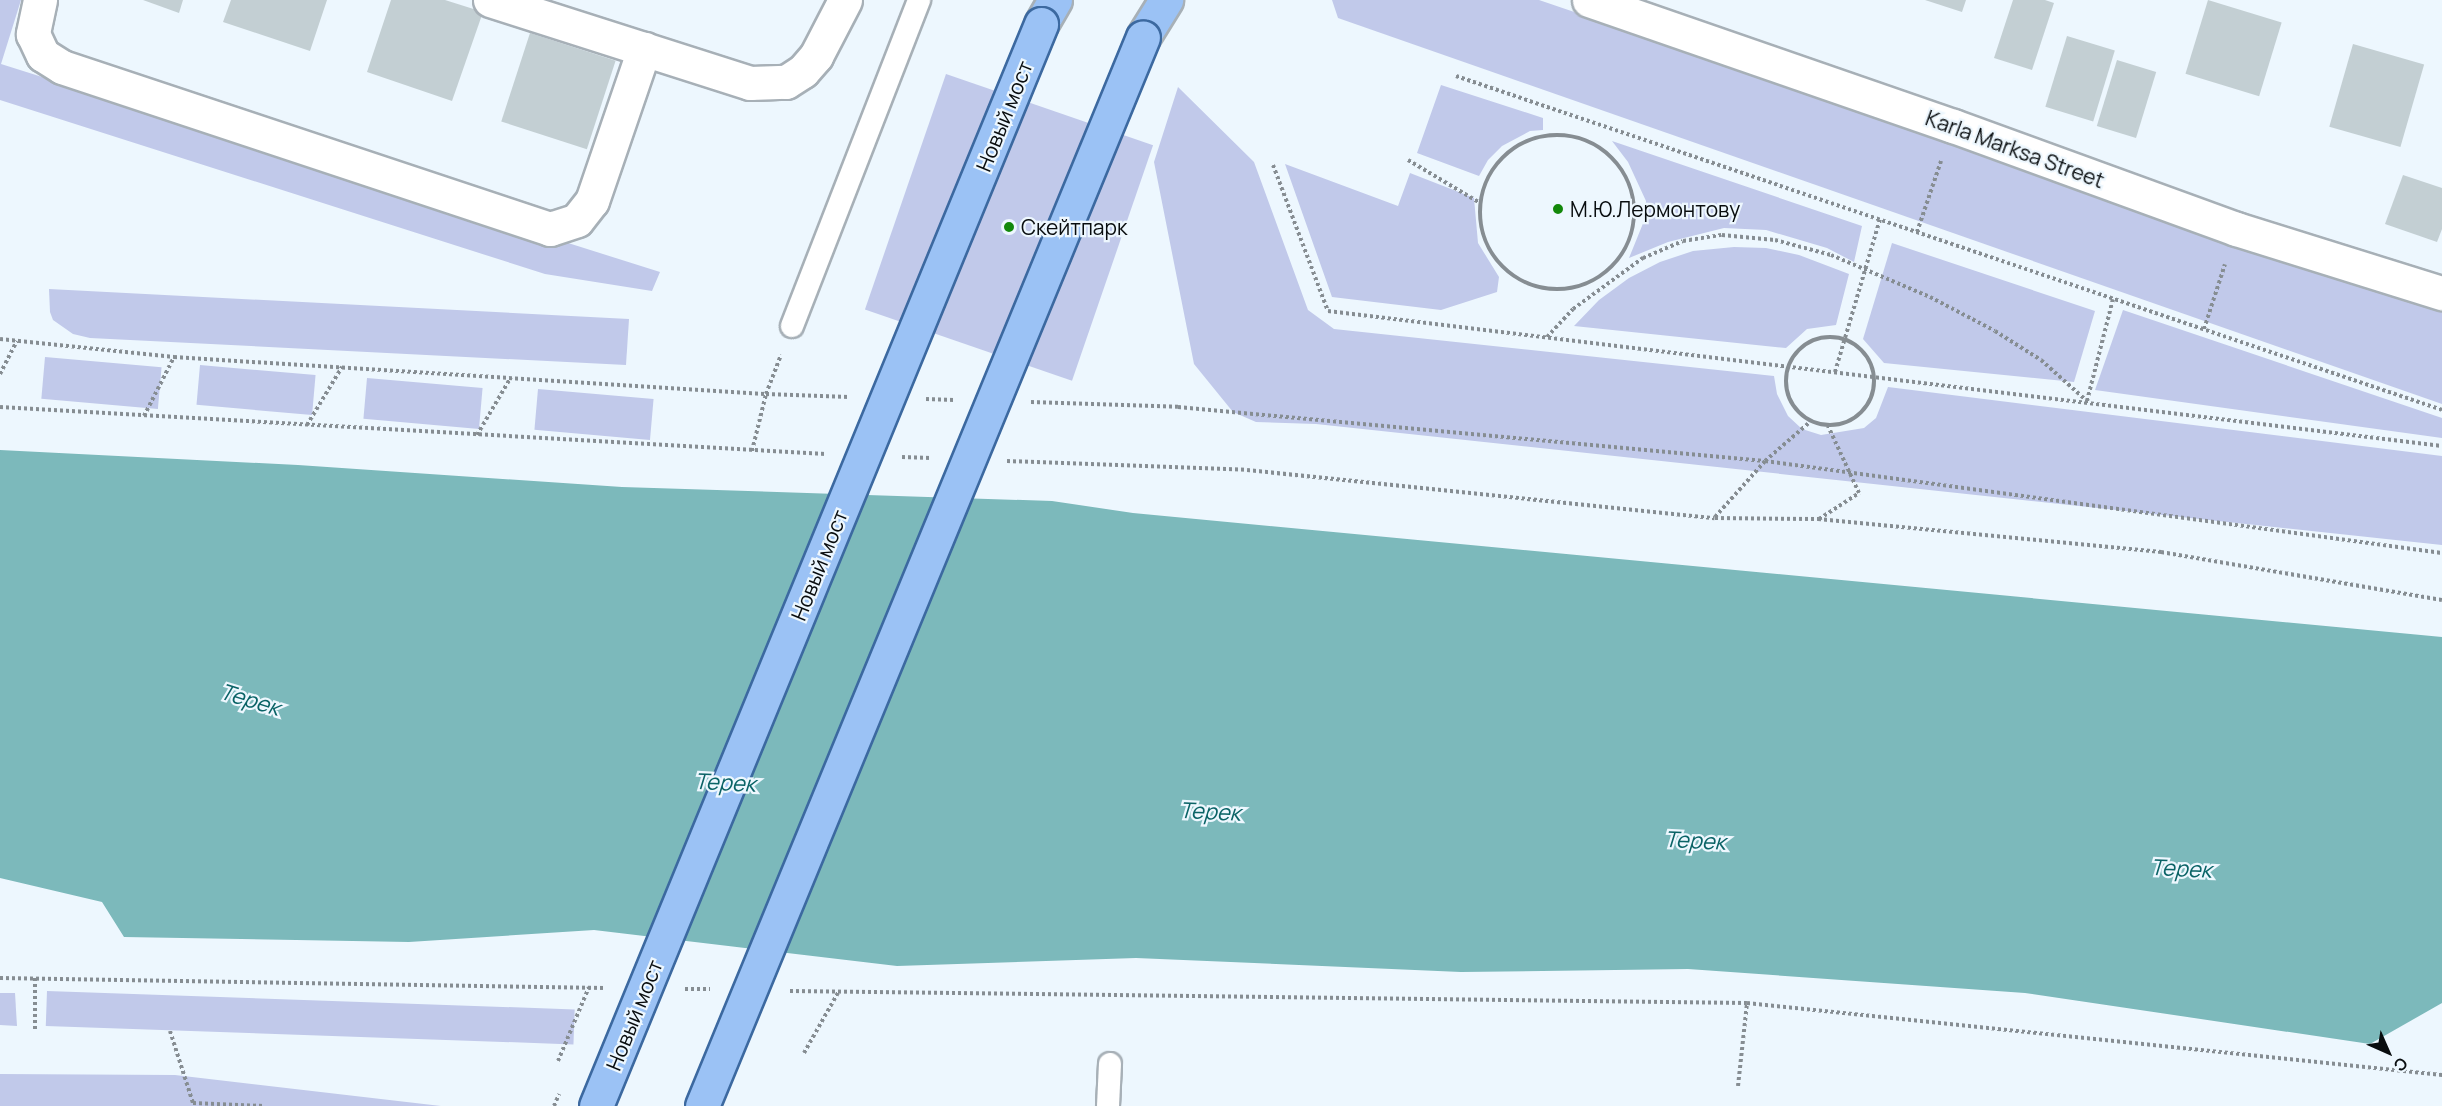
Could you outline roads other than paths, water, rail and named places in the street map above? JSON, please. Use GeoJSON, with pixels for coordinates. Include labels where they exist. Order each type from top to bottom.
{"type":"FeatureCollection","features":[{"type":"Feature","properties":{"kind":"main road"},"geometry":{"type":"LineString","coordinates":[[702,1106],[1143,37],[1166,0]]}},
{"type":"Feature","properties":{"kind":"main road","name":"Новый мост"},"geometry":{"type":"LineString","coordinates":[[596,1106],[1048,12]]}},
{"type":"Feature","properties":{"kind":"street"},"geometry":{"type":"LineString","coordinates":[[40,0],[33,34],[43,56],[62,67],[550,229],[577,220],[592,201],[644,49]]}},
{"type":"Feature","properties":{"kind":"street"},"geometry":{"type":"LineString","coordinates":[[490,0],[750,83],[786,82],[803,71],[816,56],[845,0]]}},
{"type":"Feature","properties":{"kind":"street","name":"Karla Marksa Street"},"geometry":{"type":"LineString","coordinates":[[1589,0],[1953,126],[2236,229],[2442,293]]}},
{"type":"Feature","properties":{"kind":"lane"},"geometry":{"type":"LineString","coordinates":[[792,326],[919,0]]}},
{"type":"Feature","properties":{"kind":"lane"},"geometry":{"type":"LineString","coordinates":[[1108,1106],[1110,1064]]}},
{"type":"Feature","properties":{"kind":"water","name":"Терек"},"geometry":{"type":"Polygon","coordinates":[[[0,450],[298,465],[622,487],[1052,501],[1133,513],[2442,637],[2442,1003],[2370,1044],[2025,993],[1688,969],[1461,972],[1136,958],[897,966],[594,930],[409,942],[124,937],[102,902],[0,878],[0,450]]]}},
{"type":"Feature","properties":{"kind":"place","name":"М.Ю.Лермонтову"},"geometry":{"type":"Point","coordinates":[1558,209]}},
{"type":"Feature","properties":{"kind":"place","name":"Скейтпарк"},"geometry":{"type":"Point","coordinates":[1009,227]}}]}
